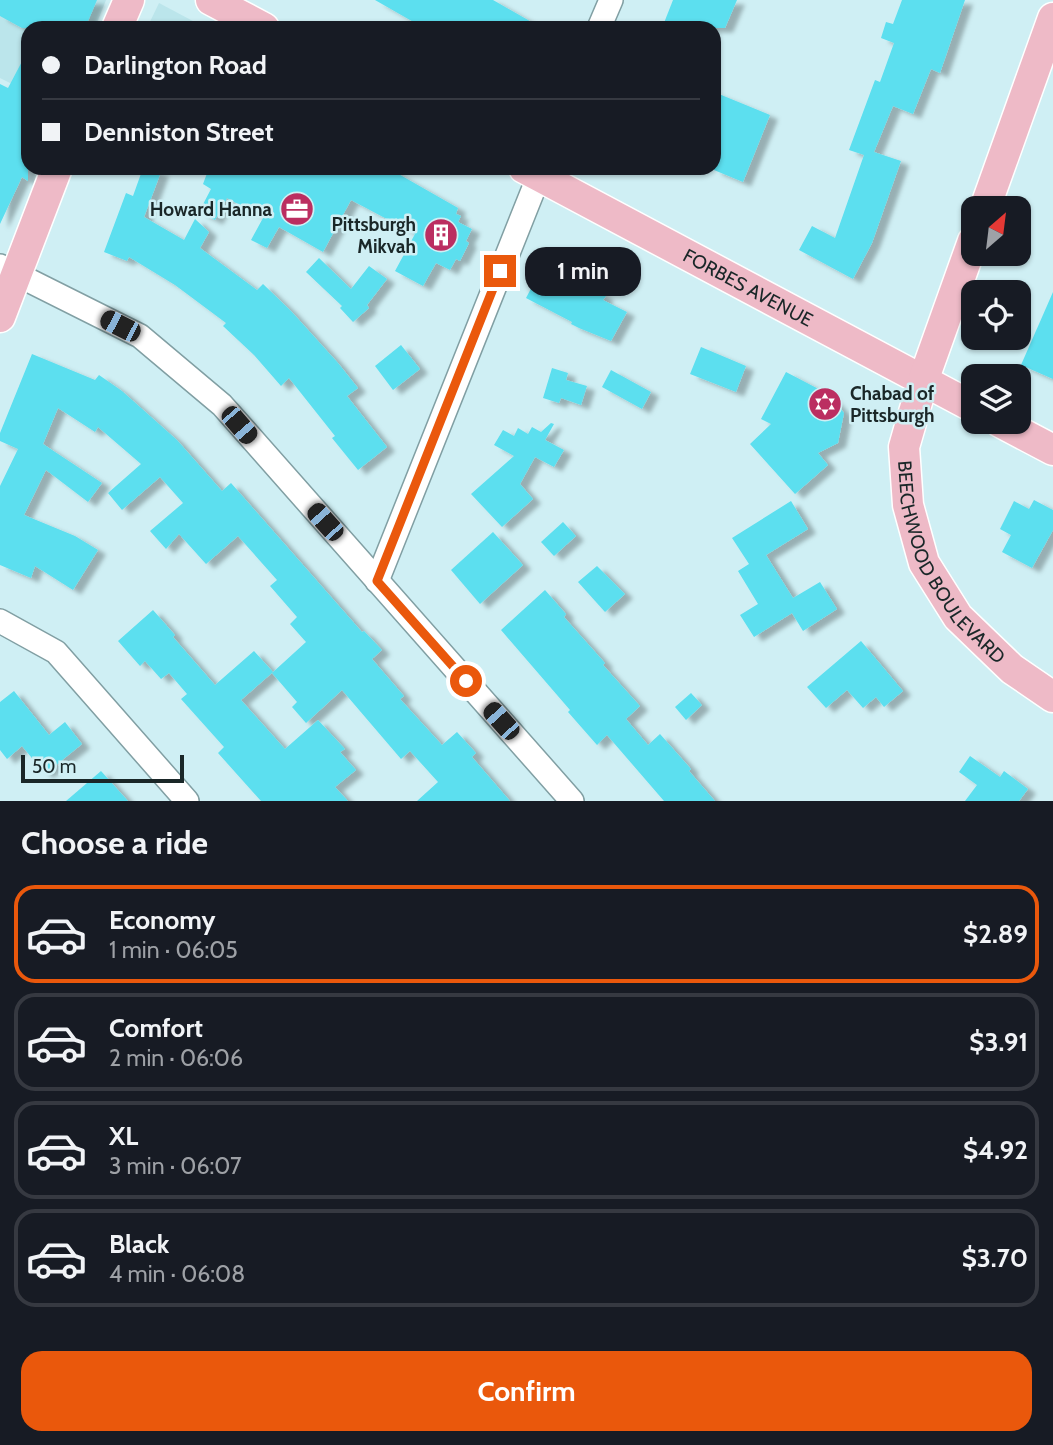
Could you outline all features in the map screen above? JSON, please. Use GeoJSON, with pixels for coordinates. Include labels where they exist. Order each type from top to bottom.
{"type":"FeatureCollection","features":[{"type":"Feature","properties":{"kind":"main road"},"geometry":{"type":"LineString","coordinates":[[120,21],[128,0]]}},
{"type":"Feature","properties":{"kind":"main road"},"geometry":{"type":"LineString","coordinates":[[211,0],[251,21]]}},
{"type":"Feature","properties":{"kind":"main road"},"geometry":{"type":"LineString","coordinates":[[989,196],[1053,18]]}},
{"type":"Feature","properties":{"kind":"main road"},"geometry":{"type":"LineString","coordinates":[[0,317],[9,271],[54,175]]}},
{"type":"Feature","properties":{"kind":"main road","name":"FORBES AVENUE"},"geometry":{"type":"LineString","coordinates":[[544,175],[961,401]]}},
{"type":"Feature","properties":{"kind":"main road","name":"BEECHWOOD BOULEVARD"},"geometry":{"type":"LineString","coordinates":[[964,266],[923,381],[904,447],[908,505],[924,563],[958,617],[1012,669],[1053,697]]}},
{"type":"Feature","properties":{"kind":"main road"},"geometry":{"type":"LineString","coordinates":[[1023,434],[1053,450]]}},
{"type":"Feature","properties":{"kind":"street"},"geometry":{"type":"LineString","coordinates":[[602,21],[611,0]]}},
{"type":"Feature","properties":{"kind":"street"},"geometry":{"type":"LineString","coordinates":[[377,581],[533,175]]}},
{"type":"Feature","properties":{"kind":"street"},"geometry":{"type":"LineString","coordinates":[[9,271],[140,336],[222,405],[572,801]]}},
{"type":"Feature","properties":{"kind":"street"},"geometry":{"type":"LineString","coordinates":[[0,621],[56,652],[187,801]]}},
{"type":"Feature","properties":{"kind":"shaded area"},"geometry":{"type":"Polygon","coordinates":[[[0,0],[106,0],[98,21],[21,21],[21,88],[0,78],[0,0]]]}},
{"type":"Feature","properties":{"kind":"shaded area"},"geometry":{"type":"Polygon","coordinates":[[[159,3],[193,21],[150,21],[159,3]]]}},
{"type":"Feature","properties":{"kind":"building"},"geometry":{"type":"Polygon","coordinates":[[[0,0],[97,0],[88,21],[21,21],[21,27],[0,16],[0,0]]]}},
{"type":"Feature","properties":{"kind":"building"},"geometry":{"type":"Polygon","coordinates":[[[375,0],[493,0],[530,21],[412,21],[375,0]]]}},
{"type":"Feature","properties":{"kind":"building"},"geometry":{"type":"Polygon","coordinates":[[[673,0],[737,0],[725,28],[721,28],[721,21],[665,21],[673,0]]]}},
{"type":"Feature","properties":{"kind":"building"},"geometry":{"type":"Polygon","coordinates":[[[902,0],[965,0],[940,73],[931,69],[913,114],[893,106],[874,152],[901,161],[872,243],[853,279],[799,250],[812,226],[835,238],[864,155],[849,150],[875,80],[880,82],[894,43],[881,38],[886,22],[893,24],[902,0]]]}},
{"type":"Feature","properties":{"kind":"building"},"geometry":{"type":"Polygon","coordinates":[[[21,63],[21,175],[28,175],[28,181],[22,177],[0,224],[0,84],[8,88],[21,63]]]}},
{"type":"Feature","properties":{"kind":"building"},"geometry":{"type":"Polygon","coordinates":[[[721,95],[770,115],[743,182],[721,173],[721,95]]]}},
{"type":"Feature","properties":{"kind":"building"},"geometry":{"type":"Polygon","coordinates":[[[140,175],[160,175],[144,217],[184,240],[195,219],[209,232],[200,248],[257,290],[263,284],[291,311],[358,388],[347,396],[387,447],[358,470],[289,378],[281,386],[254,355],[223,326],[226,323],[175,285],[129,257],[127,261],[104,252],[126,193],[133,196],[140,175]]]}},
{"type":"Feature","properties":{"kind":"building"},"geometry":{"type":"Polygon","coordinates":[[[206,175],[400,175],[458,208],[456,214],[461,216],[458,222],[472,229],[466,241],[469,243],[460,261],[456,259],[450,270],[436,263],[423,286],[395,271],[415,234],[351,200],[323,252],[279,227],[267,248],[251,240],[263,218],[227,198],[215,220],[199,212],[211,189],[203,184],[206,175]]]}},
{"type":"Feature","properties":{"kind":"building"},"geometry":{"type":"Polygon","coordinates":[[[319,258],[351,289],[369,266],[387,279],[367,305],[369,308],[353,322],[340,308],[342,306],[306,272],[319,258]]]}},
{"type":"Feature","properties":{"kind":"building"},"geometry":{"type":"Polygon","coordinates":[[[545,262],[606,296],[603,300],[627,312],[611,341],[571,324],[572,322],[526,298],[545,262]]]}},
{"type":"Feature","properties":{"kind":"building"},"geometry":{"type":"Polygon","coordinates":[[[1053,292],[1053,379],[1031,369],[1031,364],[1021,364],[1028,350],[1031,350],[1031,342],[1053,292]]]}},
{"type":"Feature","properties":{"kind":"building"},"geometry":{"type":"Polygon","coordinates":[[[401,345],[420,369],[393,390],[375,366],[401,345]]]}},
{"type":"Feature","properties":{"kind":"building"},"geometry":{"type":"Polygon","coordinates":[[[701,347],[746,366],[736,392],[690,374],[701,347]]]}},
{"type":"Feature","properties":{"kind":"building"},"geometry":{"type":"Polygon","coordinates":[[[32,354],[95,380],[99,375],[122,391],[177,440],[222,491],[231,483],[362,632],[382,650],[372,659],[404,696],[400,699],[442,745],[457,732],[476,753],[472,757],[510,801],[417,801],[438,782],[410,751],[401,759],[342,690],[306,723],[292,707],[297,702],[272,673],[306,642],[290,624],[297,617],[270,586],[277,580],[238,536],[206,564],[179,534],[166,549],[150,531],[183,503],[160,477],[122,510],[108,493],[141,464],[98,427],[95,432],[58,408],[43,444],[102,483],[88,502],[46,470],[24,515],[75,536],[98,550],[73,590],[35,566],[31,578],[0,565],[0,486],[18,449],[0,441],[0,433],[32,354]]]}},
{"type":"Feature","properties":{"kind":"building"},"geometry":{"type":"Polygon","coordinates":[[[552,368],[568,373],[566,380],[587,386],[581,405],[561,398],[559,403],[543,398],[552,368]]]}},
{"type":"Feature","properties":{"kind":"building"},"geometry":{"type":"Polygon","coordinates":[[[611,370],[651,392],[642,409],[602,387],[611,370]]]}},
{"type":"Feature","properties":{"kind":"building"},"geometry":{"type":"Polygon","coordinates":[[[786,372],[830,395],[844,413],[838,443],[818,453],[828,465],[795,494],[750,444],[771,424],[761,419],[786,372]]]}},
{"type":"Feature","properties":{"kind":"building"},"geometry":{"type":"Polygon","coordinates":[[[551,423],[554,424],[545,440],[564,450],[554,467],[535,457],[520,484],[533,499],[502,527],[471,494],[514,456],[494,445],[503,430],[514,436],[518,428],[528,434],[532,427],[541,432],[551,423]]]}},
{"type":"Feature","properties":{"kind":"building"},"geometry":{"type":"Polygon","coordinates":[[[1034,500],[1053,510],[1053,530],[1032,568],[1002,552],[1011,535],[1000,529],[1014,501],[1029,509],[1034,500]]]}},
{"type":"Feature","properties":{"kind":"building"},"geometry":{"type":"Polygon","coordinates":[[[791,501],[808,529],[766,555],[793,598],[820,582],[837,609],[803,631],[792,613],[754,637],[740,615],[758,604],[738,571],[749,564],[732,538],[791,501]]]}},
{"type":"Feature","properties":{"kind":"building"},"geometry":{"type":"Polygon","coordinates":[[[563,522],[576,536],[554,556],[541,542],[563,522]]]}},
{"type":"Feature","properties":{"kind":"building"},"geometry":{"type":"Polygon","coordinates":[[[493,532],[523,565],[480,604],[451,570],[493,532]]]}},
{"type":"Feature","properties":{"kind":"building"},"geometry":{"type":"Polygon","coordinates":[[[597,566],[625,594],[605,612],[578,582],[597,566]]]}},
{"type":"Feature","properties":{"kind":"building"},"geometry":{"type":"Polygon","coordinates":[[[545,590],[566,614],[564,617],[605,663],[603,665],[640,706],[626,719],[648,745],[660,734],[715,801],[664,801],[607,735],[597,745],[501,630],[545,590]]]}},
{"type":"Feature","properties":{"kind":"building"},"geometry":{"type":"Polygon","coordinates":[[[153,610],[215,685],[254,651],[273,672],[241,700],[285,749],[318,720],[345,749],[340,752],[356,770],[335,787],[348,801],[261,801],[218,753],[224,747],[181,699],[187,694],[169,673],[161,679],[145,661],[140,666],[118,641],[153,610]]]}},
{"type":"Feature","properties":{"kind":"building"},"geometry":{"type":"Polygon","coordinates":[[[861,641],[903,691],[884,707],[876,697],[863,708],[847,690],[826,708],[807,687],[861,641]]]}},
{"type":"Feature","properties":{"kind":"building"},"geometry":{"type":"Polygon","coordinates":[[[14,691],[49,735],[65,722],[82,744],[45,774],[22,746],[7,759],[0,750],[0,702],[14,691]]]}},
{"type":"Feature","properties":{"kind":"building"},"geometry":{"type":"Polygon","coordinates":[[[691,693],[702,705],[686,720],[675,707],[691,693]]]}},
{"type":"Feature","properties":{"kind":"building"},"geometry":{"type":"Polygon","coordinates":[[[970,756],[1000,777],[1004,771],[1028,789],[1019,801],[965,801],[977,785],[959,772],[970,756]]]}},
{"type":"Feature","properties":{"kind":"building"},"geometry":{"type":"Polygon","coordinates":[[[101,771],[128,801],[66,801],[101,771]]]}},
{"type":"Feature","properties":{"kind":"place","name":"Howard Hanna"},"geometry":{"type":"Point","coordinates":[297,209]}},
{"type":"Feature","properties":{"kind":"place","name":"Pittsburgh Mikvah"},"geometry":{"type":"Point","coordinates":[441,235]}},
{"type":"Feature","properties":{"kind":"place","name":"Chabad of Pittsburgh"},"geometry":{"type":"Point","coordinates":[825,404]}},
{"type":"Feature","properties":{"kind":"route"},"geometry":{"type":"LineString","coordinates":[[466,681],[377,581],[500,271]]}}]}
